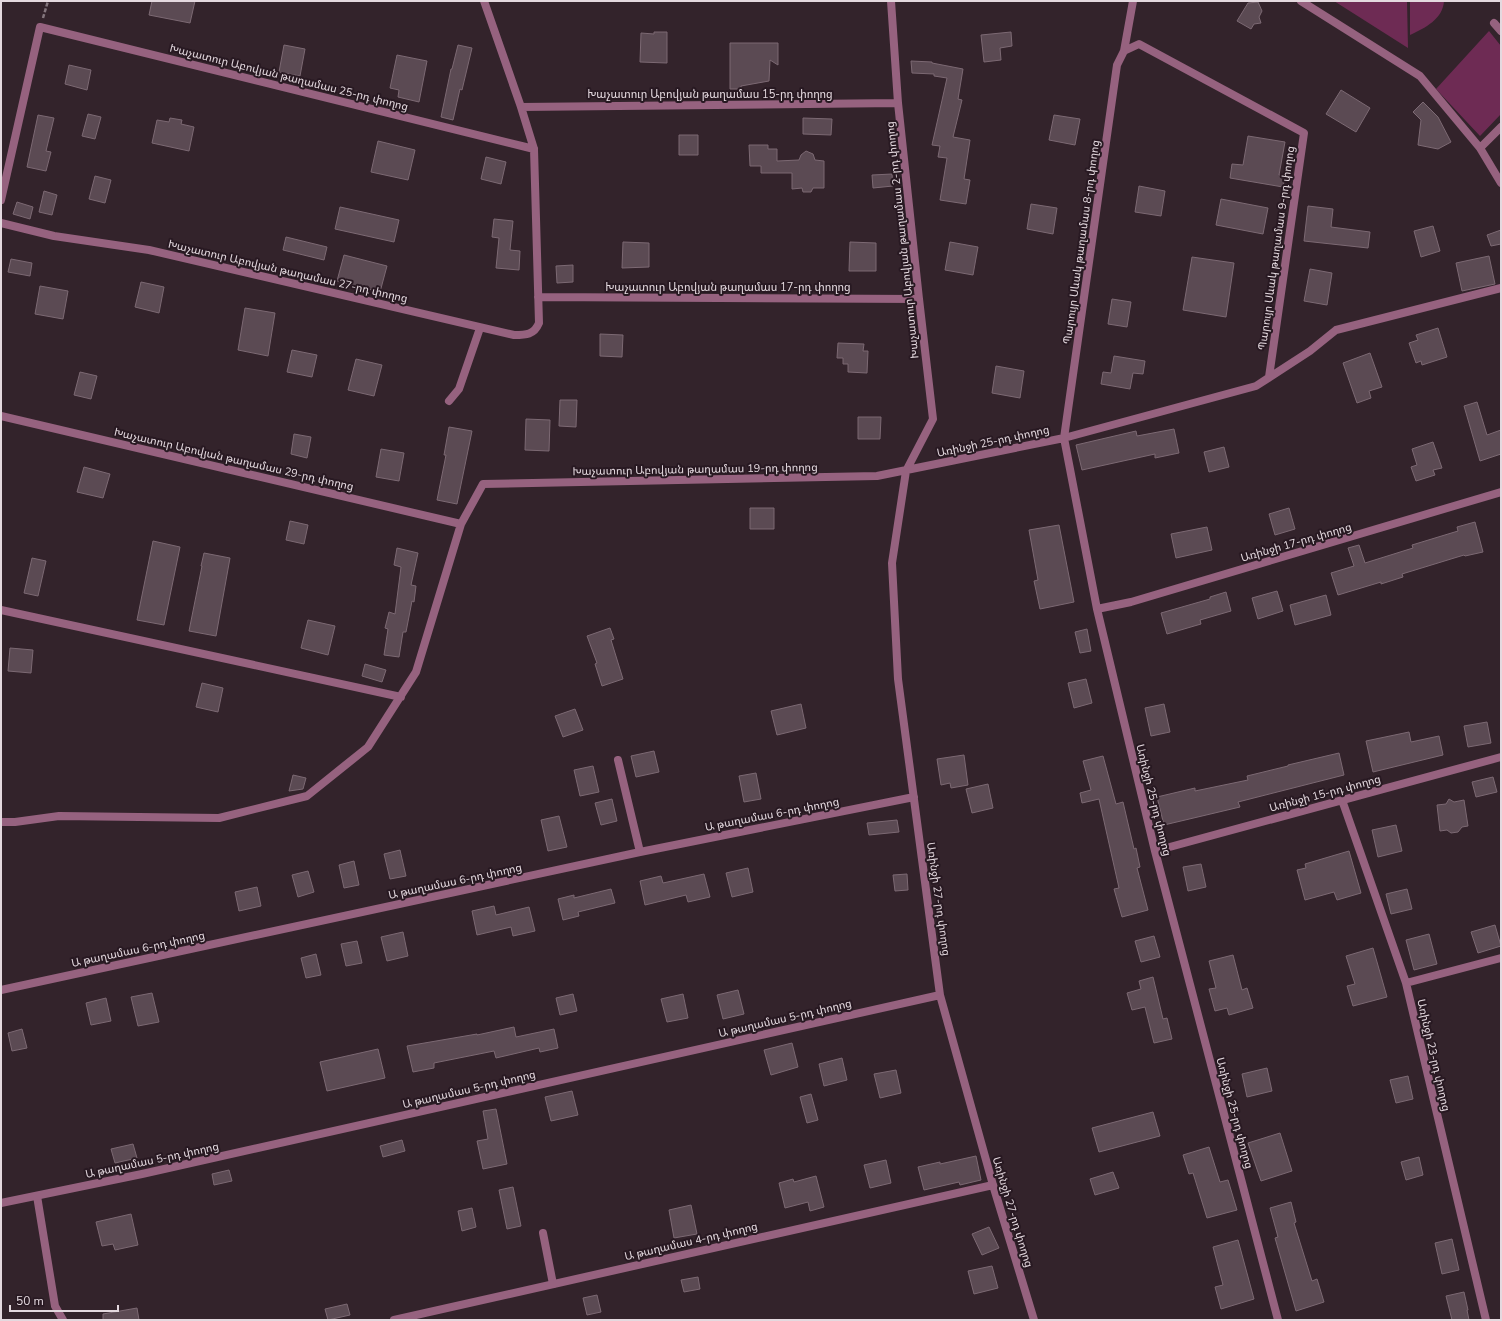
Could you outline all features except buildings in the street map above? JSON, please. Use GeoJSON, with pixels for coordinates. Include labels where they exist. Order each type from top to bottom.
{"type":"FeatureCollection","features":[{"type":"Feature","properties":{"kind":"street"},"geometry":{"type":"LineString","coordinates":[[484,1],[534,149],[538,297]]}},
{"type":"Feature","properties":{"kind":"street","name":"Խաչատուր Աբովյան թաղամաս 2-րդ փողոց"},"geometry":{"type":"LineString","coordinates":[[891,1],[898,104],[933,419],[906,471]]}},
{"type":"Feature","properties":{"kind":"street","name":"Պարույր Սևակ թաղամաս 8-րդ փողոց"},"geometry":{"type":"LineString","coordinates":[[1064,438],[1117,65],[1124,50],[1133,1]]}},
{"type":"Feature","properties":{"kind":"street"},"geometry":{"type":"LineString","coordinates":[[1301,1],[1420,76],[1480,148],[1501,183]]}},
{"type":"Feature","properties":{"kind":"street"},"geometry":{"type":"LineString","coordinates":[[1494,23],[1501,31]]}},
{"type":"Feature","properties":{"kind":"street","name":"Խաչատուր Աբովյան թաղամաս 25-րդ փողոց"},"geometry":{"type":"LineString","coordinates":[[40,27],[534,149]]}},
{"type":"Feature","properties":{"kind":"street"},"geometry":{"type":"LineString","coordinates":[[1,200],[40,27]]}},
{"type":"Feature","properties":{"kind":"street","name":"Պարույր Սևակ թաղամաս 9-րդ փողոց"},"geometry":{"type":"LineString","coordinates":[[1124,50],[1139,44],[1304,133],[1268,377]]}},
{"type":"Feature","properties":{"kind":"street","name":"Խաչատուր Աբովյան թաղամաս 15-րդ փողոց"},"geometry":{"type":"LineString","coordinates":[[521,107],[898,104]]}},
{"type":"Feature","properties":{"kind":"street"},"geometry":{"type":"LineString","coordinates":[[1480,148],[1501,127]]}},
{"type":"Feature","properties":{"kind":"street","name":"Խաչատուր Աբովյան թաղամաս 27-րդ փողոց"},"geometry":{"type":"LineString","coordinates":[[1,223],[54,236],[149,250],[514,336],[527,335],[536,331],[539,323],[538,297]]}},
{"type":"Feature","properties":{"kind":"street"},"geometry":{"type":"LineString","coordinates":[[1064,438],[1256,386],[1310,351],[1336,330],[1501,288]]}},
{"type":"Feature","properties":{"kind":"street","name":"Խաչատուր Աբովյան թաղամաս 17-րդ փողոց"},"geometry":{"type":"LineString","coordinates":[[538,297],[919,299]]}},
{"type":"Feature","properties":{"kind":"street"},"geometry":{"type":"LineString","coordinates":[[449,401],[459,389],[480,328]]}},
{"type":"Feature","properties":{"kind":"street","name":"Խաչատուր Աբովյան թաղամաս 29-րդ փողոց"},"geometry":{"type":"LineString","coordinates":[[1,416],[461,524]]}},
{"type":"Feature","properties":{"kind":"street","name":"Առինջի 25-րդ փողոց"},"geometry":{"type":"LineString","coordinates":[[906,471],[1064,438],[1097,609],[1155,851],[1278,1320]]}},
{"type":"Feature","properties":{"kind":"street","name":"Խաչատուր Աբովյան թաղամաս 19-րդ փողոց"},"geometry":{"type":"LineString","coordinates":[[461,524],[483,484],[877,476],[906,471]]}},
{"type":"Feature","properties":{"kind":"street","name":"Առինջի 27-րդ փողոց"},"geometry":{"type":"LineString","coordinates":[[906,471],[892,563],[898,679],[940,994],[993,1185],[1034,1320]]}},
{"type":"Feature","properties":{"kind":"street","name":"Առինջի 17-րդ փողոց"},"geometry":{"type":"LineString","coordinates":[[1097,609],[1138,600],[1501,492]]}},
{"type":"Feature","properties":{"kind":"street"},"geometry":{"type":"LineString","coordinates":[[1,822],[15,822],[59,816],[219,818],[306,796],[368,748],[416,672],[461,524]]}},
{"type":"Feature","properties":{"kind":"street"},"geometry":{"type":"LineString","coordinates":[[1,610],[400,697]]}},
{"type":"Feature","properties":{"kind":"street","name":"Առինջի 15-րդ փողոց"},"geometry":{"type":"LineString","coordinates":[[1155,851],[1501,757]]}},
{"type":"Feature","properties":{"kind":"street"},"geometry":{"type":"LineString","coordinates":[[618,760],[640,852]]}},
{"type":"Feature","properties":{"kind":"street","name":"Ա թաղամաս 6-րդ փողոց"},"geometry":{"type":"LineString","coordinates":[[1,990],[640,852],[914,797]]}},
{"type":"Feature","properties":{"kind":"street","name":"Առինջի 23-րդ փողոց"},"geometry":{"type":"LineString","coordinates":[[1342,800],[1406,983],[1486,1320]]}},
{"type":"Feature","properties":{"kind":"street"},"geometry":{"type":"LineString","coordinates":[[1406,983],[1501,958]]}},
{"type":"Feature","properties":{"kind":"street","name":"Ա թաղամաս 5-րդ փողոց"},"geometry":{"type":"LineString","coordinates":[[1,1203],[142,1174],[940,994]]}},
{"type":"Feature","properties":{"kind":"street","name":"Ա թաղամաս 4-րդ փողոց"},"geometry":{"type":"LineString","coordinates":[[394,1320],[993,1185]]}},
{"type":"Feature","properties":{"kind":"street"},"geometry":{"type":"LineString","coordinates":[[37,1196],[55,1306],[63,1320]]}},
{"type":"Feature","properties":{"kind":"street"},"geometry":{"type":"LineString","coordinates":[[543,1233],[554,1284]]}},
{"type":"Feature","properties":{"kind":"path"},"geometry":{"type":"LineString","coordinates":[[40,27],[48,1]]}},
{"type":"Feature","properties":{"kind":"shaded area"},"geometry":{"type":"Polygon","coordinates":[[[1334,1],[1407,1],[1408,48],[1334,1]]]}},
{"type":"Feature","properties":{"kind":"shaded area"},"geometry":{"type":"Polygon","coordinates":[[[1410,1],[1444,1],[1443,7],[1437,18],[1427,26],[1410,35],[1410,1]]]}},
{"type":"Feature","properties":{"kind":"shaded area"},"geometry":{"type":"Polygon","coordinates":[[[1489,31],[1501,46],[1501,114],[1480,136],[1436,89],[1489,31]]]}}]}
